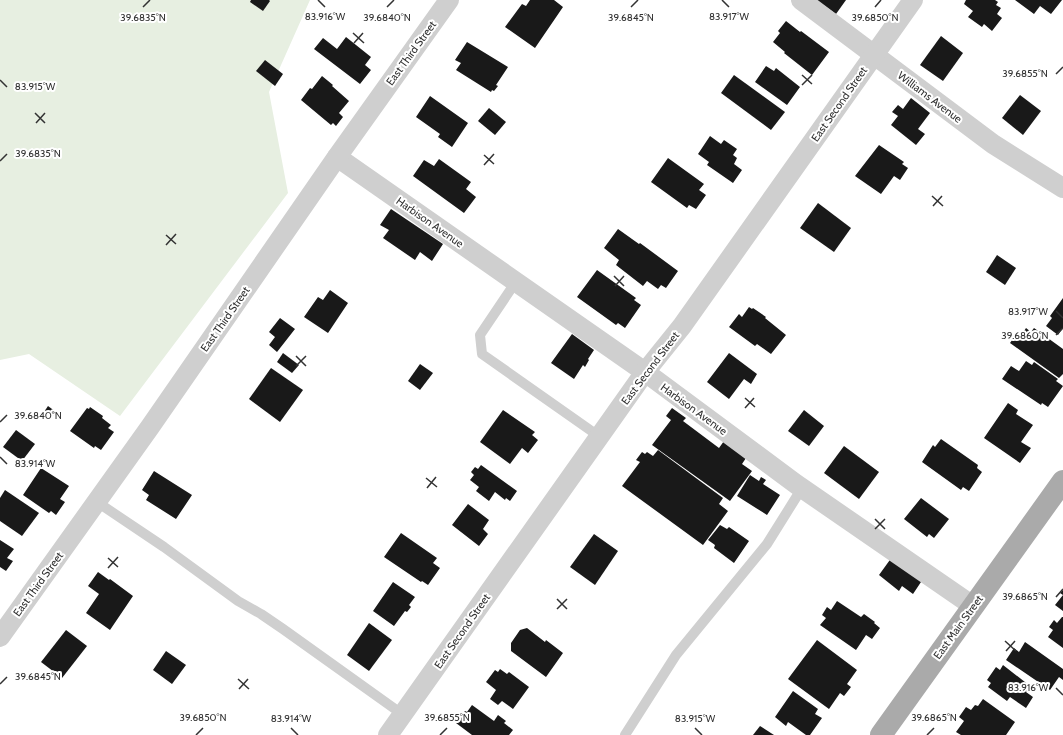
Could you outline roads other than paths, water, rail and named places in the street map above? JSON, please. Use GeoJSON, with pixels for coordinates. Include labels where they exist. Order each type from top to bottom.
{"type":"FeatureCollection","features":[{"type":"Feature","properties":{"kind":"main road","name":"East Main Street"},"geometry":{"type":"LineString","coordinates":[[881,735],[973,606],[1061,489]]}},
{"type":"Feature","properties":{"kind":"street","name":"East Third Street"},"geometry":{"type":"LineString","coordinates":[[0,637],[97,502],[336,157],[449,0]]}},
{"type":"Feature","properties":{"kind":"street","name":"Williams Avenue"},"geometry":{"type":"LineString","coordinates":[[801,0],[993,144],[1063,188]]}},
{"type":"Feature","properties":{"kind":"street","name":"East Second Street"},"geometry":{"type":"LineString","coordinates":[[388,735],[645,372],[682,326],[913,0]]}},
{"type":"Feature","properties":{"kind":"street","name":"Harbison Avenue"},"geometry":{"type":"LineString","coordinates":[[336,157],[645,372],[802,488],[973,606]]}},
{"type":"Feature","properties":{"kind":"lane"},"geometry":{"type":"LineString","coordinates":[[515,283],[480,335],[482,354],[600,437]]}},
{"type":"Feature","properties":{"kind":"lane"},"geometry":{"type":"LineString","coordinates":[[625,735],[676,655],[768,544],[802,488]]}},
{"type":"Feature","properties":{"kind":"lane"},"geometry":{"type":"LineString","coordinates":[[97,502],[164,547],[238,601],[277,625],[402,714]]}}]}
